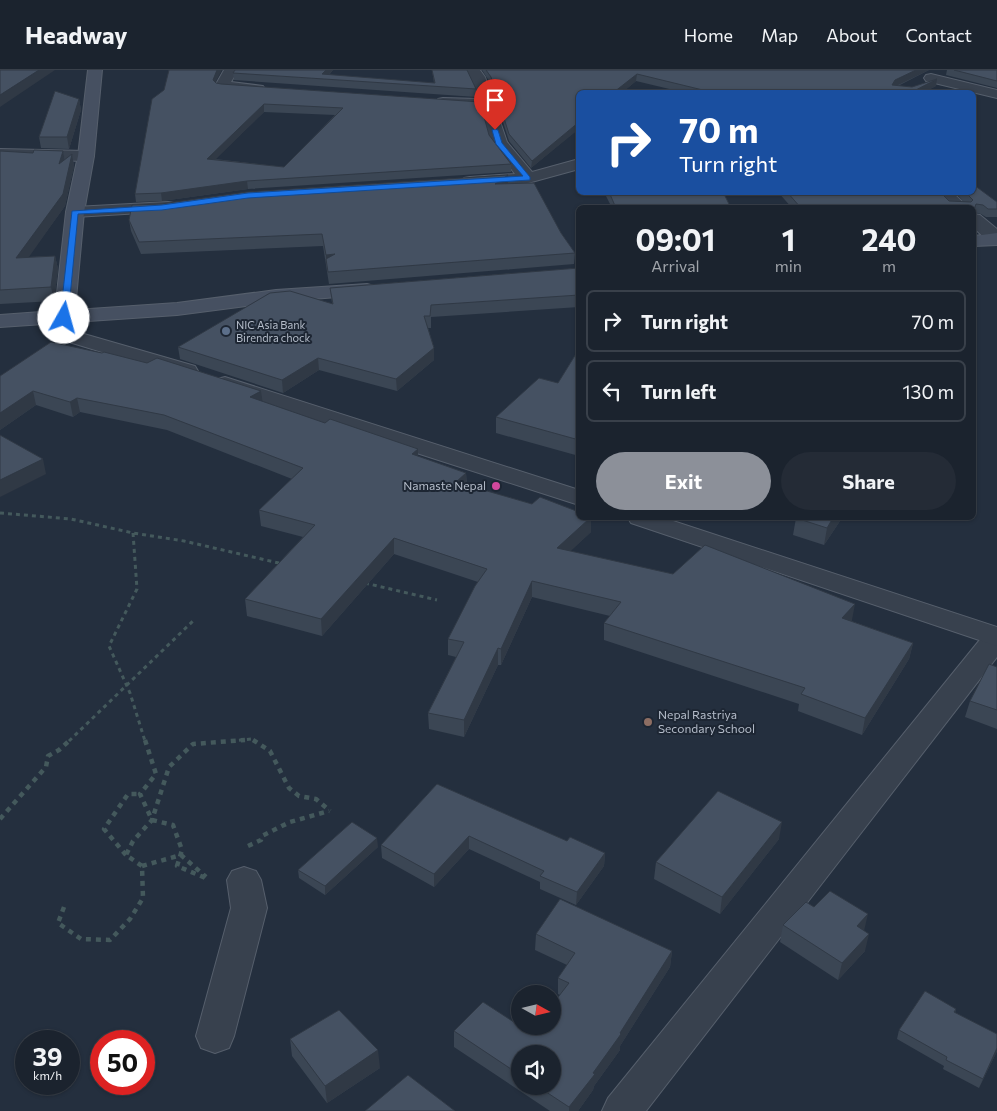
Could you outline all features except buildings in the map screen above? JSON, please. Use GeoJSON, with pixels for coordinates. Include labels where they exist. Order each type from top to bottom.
{"type":"FeatureCollection","features":[{"type":"Feature","properties":{"kind":"main road"},"geometry":{"type":"LineString","coordinates":[[64,318],[75,212],[86,156],[95,70]]}},
{"type":"Feature","properties":{"kind":"main road"},"geometry":{"type":"LineString","coordinates":[[976,241],[997,239]]}},
{"type":"Feature","properties":{"kind":"main road"},"geometry":{"type":"LineString","coordinates":[[0,321],[177,309],[276,296],[387,288]]}},
{"type":"Feature","properties":{"kind":"street"},"geometry":{"type":"LineString","coordinates":[[231,70],[222,86],[272,90]]}},
{"type":"Feature","properties":{"kind":"street"},"geometry":{"type":"LineString","coordinates":[[473,70],[480,78],[499,144],[528,178]]}},
{"type":"Feature","properties":{"kind":"street"},"geometry":{"type":"LineString","coordinates":[[916,85],[937,74],[997,94]]}},
{"type":"Feature","properties":{"kind":"street"},"geometry":{"type":"LineString","coordinates":[[424,100],[486,104]]}},
{"type":"Feature","properties":{"kind":"street"},"geometry":{"type":"LineString","coordinates":[[0,154],[86,156]]}},
{"type":"Feature","properties":{"kind":"street"},"geometry":{"type":"LineString","coordinates":[[451,183],[528,178],[576,165]]}},
{"type":"Feature","properties":{"kind":"street"},"geometry":{"type":"LineString","coordinates":[[936,195],[950,199]]}},
{"type":"Feature","properties":{"kind":"street"},"geometry":{"type":"LineString","coordinates":[[75,212],[181,205]]}},
{"type":"Feature","properties":{"kind":"street"},"geometry":{"type":"LineString","coordinates":[[976,221],[997,239]]}},
{"type":"Feature","properties":{"kind":"street"},"geometry":{"type":"LineString","coordinates":[[64,318],[76,338],[130,353],[576,497]]}},
{"type":"Feature","properties":{"kind":"street"},"geometry":{"type":"LineString","coordinates":[[622,1111],[997,637],[646,520]]}},
{"type":"Feature","properties":{"kind":"street"},"geometry":{"type":"LineString","coordinates":[[215,1036],[249,908],[244,880]]}},
{"type":"Feature","properties":{"kind":"path"},"geometry":{"type":"LineString","coordinates":[[0,512],[71,518],[133,533],[184,541],[284,564]]}},
{"type":"Feature","properties":{"kind":"path"},"geometry":{"type":"LineString","coordinates":[[133,533],[137,589],[109,646],[127,685],[156,774],[140,794]]}},
{"type":"Feature","properties":{"kind":"path"},"geometry":{"type":"LineString","coordinates":[[360,582],[437,600]]}},
{"type":"Feature","properties":{"kind":"path"},"geometry":{"type":"LineString","coordinates":[[0,819],[46,768],[48,756],[59,750],[193,621]]}},
{"type":"Feature","properties":{"kind":"path"},"geometry":{"type":"LineString","coordinates":[[126,855],[133,841],[152,820],[169,767],[193,744],[252,739],[270,751],[289,788],[299,796],[316,800],[330,811]]}},
{"type":"Feature","properties":{"kind":"path"},"geometry":{"type":"LineString","coordinates":[[64,907],[58,923],[81,939],[110,940],[130,919],[143,898],[142,866],[126,855],[104,829],[128,794],[140,794]]}},
{"type":"Feature","properties":{"kind":"path"},"geometry":{"type":"LineString","coordinates":[[140,794],[152,820]]}},
{"type":"Feature","properties":{"kind":"path"},"geometry":{"type":"LineString","coordinates":[[152,820],[173,824],[182,850],[177,866],[208,879],[244,880]]}},
{"type":"Feature","properties":{"kind":"place","name":"NIC Asia Bank Birendra chock"},"geometry":{"type":"Point","coordinates":[226,331]}},
{"type":"Feature","properties":{"kind":"place","name":"Namaste Nepal"},"geometry":{"type":"Point","coordinates":[496,486]}},
{"type":"Feature","properties":{"kind":"place","name":"Nepal Rastriya Secondary School"},"geometry":{"type":"Point","coordinates":[648,722]}},
{"type":"Feature","properties":{"kind":"route"},"geometry":{"type":"LineString","coordinates":[[64,318],[75,212],[162,208],[248,196],[528,178],[499,144],[495,130]]}}]}
